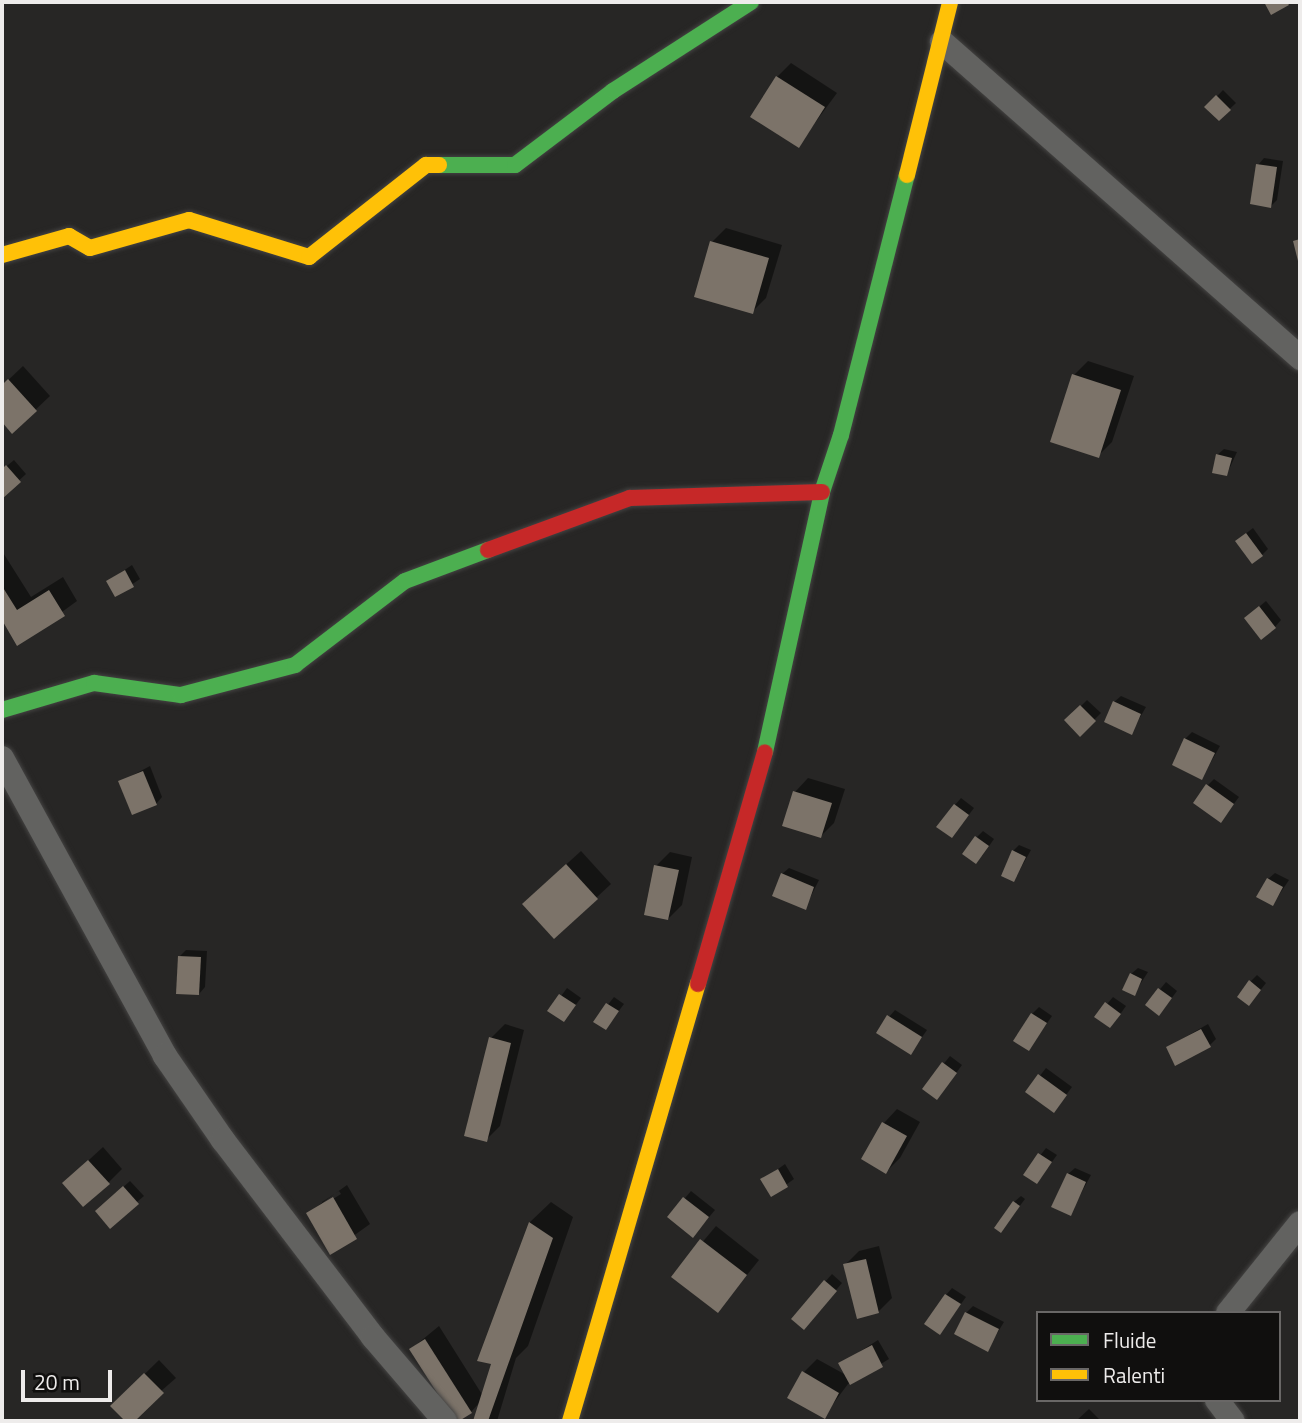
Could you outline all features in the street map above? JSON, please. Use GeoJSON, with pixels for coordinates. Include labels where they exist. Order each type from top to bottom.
{"type":"FeatureCollection","features":[{"type":"Feature","properties":{"kind":"street"},"geometry":{"type":"LineString","coordinates":[[2,254],[69,236],[90,248],[189,220],[309,257],[426,165],[515,165],[613,91],[751,2]]}},
{"type":"Feature","properties":{"kind":"street"},"geometry":{"type":"LineString","coordinates":[[570,1421],[762,766],[822,492],[841,435],[950,2]]}},
{"type":"Feature","properties":{"kind":"street"},"geometry":{"type":"LineString","coordinates":[[942,42],[1300,358]]}},
{"type":"Feature","properties":{"kind":"street"},"geometry":{"type":"LineString","coordinates":[[2,710],[94,683],[181,695],[295,665],[405,581],[630,498],[822,492]]}},
{"type":"Feature","properties":{"kind":"street"},"geometry":{"type":"LineString","coordinates":[[2,758],[165,1056],[223,1140],[373,1337],[445,1421]]}},
{"type":"Feature","properties":{"kind":"street"},"geometry":{"type":"LineString","coordinates":[[1230,1311],[1300,1223]]}},
{"type":"Feature","properties":{"kind":"street"},"geometry":{"type":"LineString","coordinates":[[1219,1402],[1233,1421]]}},
{"type":"Feature","properties":{"kind":"building"},"geometry":{"type":"Polygon","coordinates":[[[1264,2],[1287,2],[1289,5],[1271,15],[1264,2]]]}},
{"type":"Feature","properties":{"kind":"building"},"geometry":{"type":"Polygon","coordinates":[[[776,76],[825,107],[799,148],[750,117],[776,76]]]}},
{"type":"Feature","properties":{"kind":"building"},"geometry":{"type":"Polygon","coordinates":[[[1216,95],[1231,110],[1219,121],[1204,107],[1216,95]]]}},
{"type":"Feature","properties":{"kind":"building"},"geometry":{"type":"Polygon","coordinates":[[[1256,164],[1277,167],[1271,208],[1250,204],[1256,164]]]}},
{"type":"Feature","properties":{"kind":"building"},"geometry":{"type":"Polygon","coordinates":[[[1300,239],[1300,265],[1299,265],[1293,241],[1300,239]]]}},
{"type":"Feature","properties":{"kind":"building"},"geometry":{"type":"Polygon","coordinates":[[[710,241],[769,258],[753,314],[694,297],[710,241]]]}},
{"type":"Feature","properties":{"kind":"building"},"geometry":{"type":"Polygon","coordinates":[[[1072,374],[1121,390],[1099,458],[1050,442],[1072,374]]]}},
{"type":"Feature","properties":{"kind":"building"},"geometry":{"type":"Polygon","coordinates":[[[8,379],[37,411],[12,434],[2,422],[2,385],[8,379]]]}},
{"type":"Feature","properties":{"kind":"building"},"geometry":{"type":"Polygon","coordinates":[[[1216,454],[1232,458],[1227,476],[1212,473],[1216,454]]]}},
{"type":"Feature","properties":{"kind":"building"},"geometry":{"type":"Polygon","coordinates":[[[6,465],[21,482],[2,499],[2,469],[6,465]]]}},
{"type":"Feature","properties":{"kind":"building"},"geometry":{"type":"Polygon","coordinates":[[[1246,533],[1263,556],[1252,564],[1235,541],[1246,533]]]}},
{"type":"Feature","properties":{"kind":"building"},"geometry":{"type":"Polygon","coordinates":[[[125,570],[134,587],[115,597],[106,581],[125,570]]]}},
{"type":"Feature","properties":{"kind":"building"},"geometry":{"type":"Polygon","coordinates":[[[2,586],[17,610],[49,590],[65,616],[17,646],[2,620],[2,586]]]}},
{"type":"Feature","properties":{"kind":"building"},"geometry":{"type":"Polygon","coordinates":[[[1259,606],[1276,628],[1261,640],[1244,618],[1259,606]]]}},
{"type":"Feature","properties":{"kind":"building"},"geometry":{"type":"Polygon","coordinates":[[[1113,701],[1141,714],[1132,735],[1104,722],[1113,701]]]}},
{"type":"Feature","properties":{"kind":"building"},"geometry":{"type":"Polygon","coordinates":[[[1080,705],[1096,721],[1080,737],[1064,720],[1080,705]]]}},
{"type":"Feature","properties":{"kind":"building"},"geometry":{"type":"Polygon","coordinates":[[[1184,738],[1215,753],[1202,780],[1172,765],[1184,738]]]}},
{"type":"Feature","properties":{"kind":"building"},"geometry":{"type":"Polygon","coordinates":[[[143,771],[157,805],[132,815],[118,781],[143,771]]]}},
{"type":"Feature","properties":{"kind":"building"},"geometry":{"type":"Polygon","coordinates":[[[1206,784],[1234,804],[1221,823],[1193,803],[1206,784]]]}},
{"type":"Feature","properties":{"kind":"building"},"geometry":{"type":"Polygon","coordinates":[[[793,791],[832,803],[821,838],[782,826],[793,791]]]}},
{"type":"Feature","properties":{"kind":"building"},"geometry":{"type":"Polygon","coordinates":[[[954,804],[969,815],[952,838],[936,827],[954,804]]]}},
{"type":"Feature","properties":{"kind":"building"},"geometry":{"type":"Polygon","coordinates":[[[975,836],[989,846],[976,864],[962,854],[975,836]]]}},
{"type":"Feature","properties":{"kind":"building"},"geometry":{"type":"Polygon","coordinates":[[[1012,850],[1026,857],[1014,882],[1001,876],[1012,850]]]}},
{"type":"Feature","properties":{"kind":"building"},"geometry":{"type":"Polygon","coordinates":[[[566,864],[598,899],[554,939],[522,904],[566,864]]]}},
{"type":"Feature","properties":{"kind":"building"},"geometry":{"type":"Polygon","coordinates":[[[654,865],[679,870],[668,920],[644,915],[654,865]]]}},
{"type":"Feature","properties":{"kind":"building"},"geometry":{"type":"Polygon","coordinates":[[[781,873],[814,887],[806,910],[772,896],[781,873]]]}},
{"type":"Feature","properties":{"kind":"building"},"geometry":{"type":"Polygon","coordinates":[[[1267,878],[1283,887],[1273,906],[1256,897],[1267,878]]]}},
{"type":"Feature","properties":{"kind":"building"},"geometry":{"type":"Polygon","coordinates":[[[178,956],[201,957],[199,995],[176,994],[178,956]]]}},
{"type":"Feature","properties":{"kind":"building"},"geometry":{"type":"Polygon","coordinates":[[[1130,973],[1142,979],[1135,996],[1122,990],[1130,973]]]}},
{"type":"Feature","properties":{"kind":"building"},"geometry":{"type":"Polygon","coordinates":[[[1249,980],[1261,990],[1249,1006],[1237,997],[1249,980]]]}},
{"type":"Feature","properties":{"kind":"building"},"geometry":{"type":"Polygon","coordinates":[[[1158,988],[1172,998],[1159,1016],[1145,1005],[1158,988]]]}},
{"type":"Feature","properties":{"kind":"building"},"geometry":{"type":"Polygon","coordinates":[[[559,994],[576,1005],[564,1022],[547,1011],[559,994]]]}},
{"type":"Feature","properties":{"kind":"building"},"geometry":{"type":"Polygon","coordinates":[[[1105,1002],[1121,1014],[1110,1028],[1094,1017],[1105,1002]]]}},
{"type":"Feature","properties":{"kind":"building"},"geometry":{"type":"Polygon","coordinates":[[[606,1003],[619,1011],[606,1030],[593,1022],[606,1003]]]}},
{"type":"Feature","properties":{"kind":"building"},"geometry":{"type":"Polygon","coordinates":[[[1031,1013],[1047,1023],[1029,1051],[1013,1041],[1031,1013]]]}},
{"type":"Feature","properties":{"kind":"building"},"geometry":{"type":"Polygon","coordinates":[[[887,1015],[922,1037],[911,1055],[876,1033],[887,1015]]]}},
{"type":"Feature","properties":{"kind":"building"},"geometry":{"type":"Polygon","coordinates":[[[1201,1029],[1211,1047],[1175,1066],[1166,1047],[1201,1029]]]}},
{"type":"Feature","properties":{"kind":"building"},"geometry":{"type":"Polygon","coordinates":[[[489,1037],[511,1043],[487,1142],[464,1136],[489,1037]]]}},
{"type":"Feature","properties":{"kind":"building"},"geometry":{"type":"Polygon","coordinates":[[[942,1062],[957,1073],[937,1100],[922,1089],[942,1062]]]}},
{"type":"Feature","properties":{"kind":"building"},"geometry":{"type":"Polygon","coordinates":[[[1038,1074],[1067,1095],[1054,1113],[1025,1092],[1038,1074]]]}},
{"type":"Feature","properties":{"kind":"building"},"geometry":{"type":"Polygon","coordinates":[[[882,1122],[907,1136],[886,1174],[861,1159],[882,1122]]]}},
{"type":"Feature","properties":{"kind":"building"},"geometry":{"type":"Polygon","coordinates":[[[1038,1153],[1052,1162],[1037,1184],[1023,1175],[1038,1153]]]}},
{"type":"Feature","properties":{"kind":"building"},"geometry":{"type":"Polygon","coordinates":[[[88,1160],[110,1184],[83,1207],[62,1183],[88,1160]]]}},
{"type":"Feature","properties":{"kind":"building"},"geometry":{"type":"Polygon","coordinates":[[[778,1169],[788,1187],[771,1197],[760,1179],[778,1169]]]}},
{"type":"Feature","properties":{"kind":"building"},"geometry":{"type":"Polygon","coordinates":[[[1067,1173],[1086,1182],[1071,1216],[1051,1207],[1067,1173]]]}},
{"type":"Feature","properties":{"kind":"building"},"geometry":{"type":"Polygon","coordinates":[[[123,1186],[139,1204],[110,1229],[95,1211],[123,1186]]]}},
{"type":"Feature","properties":{"kind":"building"},"geometry":{"type":"Polygon","coordinates":[[[333,1197],[357,1239],[330,1255],[306,1213],[333,1197]]]}},
{"type":"Feature","properties":{"kind":"building"},"geometry":{"type":"Polygon","coordinates":[[[683,1197],[709,1217],[693,1238],[667,1217],[683,1197]]]}},
{"type":"Feature","properties":{"kind":"building"},"geometry":{"type":"Polygon","coordinates":[[[1013,1201],[1020,1206],[1001,1233],[994,1228],[1013,1201]]]}},
{"type":"Feature","properties":{"kind":"building"},"geometry":{"type":"Polygon","coordinates":[[[529,1222],[553,1238],[488,1421],[473,1421],[491,1364],[477,1361],[529,1222]]]}},
{"type":"Feature","properties":{"kind":"building"},"geometry":{"type":"Polygon","coordinates":[[[700,1239],[747,1275],[718,1313],[671,1277],[700,1239]]]}},
{"type":"Feature","properties":{"kind":"building"},"geometry":{"type":"Polygon","coordinates":[[[866,1259],[879,1313],[857,1319],[843,1264],[866,1259]]]}},
{"type":"Feature","properties":{"kind":"building"},"geometry":{"type":"Polygon","coordinates":[[[824,1280],[837,1291],[804,1330],[791,1319],[824,1280]]]}},
{"type":"Feature","properties":{"kind":"building"},"geometry":{"type":"Polygon","coordinates":[[[945,1294],[961,1304],[940,1335],[924,1324],[945,1294]]]}},
{"type":"Feature","properties":{"kind":"building"},"geometry":{"type":"Polygon","coordinates":[[[965,1312],[999,1329],[988,1352],[954,1334],[965,1312]]]}},
{"type":"Feature","properties":{"kind":"building"},"geometry":{"type":"Polygon","coordinates":[[[425,1339],[472,1413],[459,1421],[455,1421],[409,1349],[425,1339]]]}},
{"type":"Feature","properties":{"kind":"building"},"geometry":{"type":"Polygon","coordinates":[[[872,1345],[883,1367],[850,1385],[838,1363],[872,1345]]]}},
{"type":"Feature","properties":{"kind":"building"},"geometry":{"type":"Polygon","coordinates":[[[802,1371],[839,1393],[825,1419],[787,1398],[802,1371]]]}},
{"type":"Feature","properties":{"kind":"building"},"geometry":{"type":"Polygon","coordinates":[[[144,1373],[164,1393],[135,1421],[125,1421],[110,1406],[144,1373]]]}},
{"type":"Feature","properties":{"kind":"traffic: fast"},"geometry":{"type":"LineString","coordinates":[[439,165],[515,165],[613,91],[751,2]]}},
{"type":"Feature","properties":{"kind":"traffic: fast"},"geometry":{"type":"LineString","coordinates":[[765,752],[822,492],[841,435],[907,175]]}},
{"type":"Feature","properties":{"kind":"traffic: fast"},"geometry":{"type":"LineString","coordinates":[[2,710],[94,683],[181,695],[295,665],[405,581],[488,550]]}},
{"type":"Feature","properties":{"kind":"traffic: slow"},"geometry":{"type":"LineString","coordinates":[[907,175],[950,2]]}},
{"type":"Feature","properties":{"kind":"traffic: slow"},"geometry":{"type":"LineString","coordinates":[[2,255],[69,236],[90,248],[189,220],[309,257],[426,165],[439,165]]}},
{"type":"Feature","properties":{"kind":"traffic: slow"},"geometry":{"type":"LineString","coordinates":[[570,1421],[698,984]]}},
{"type":"Feature","properties":{"kind":"traffic: jam"},"geometry":{"type":"LineString","coordinates":[[488,550],[630,498],[822,492]]}},
{"type":"Feature","properties":{"kind":"traffic: jam"},"geometry":{"type":"LineString","coordinates":[[698,984],[765,752]]}}]}
